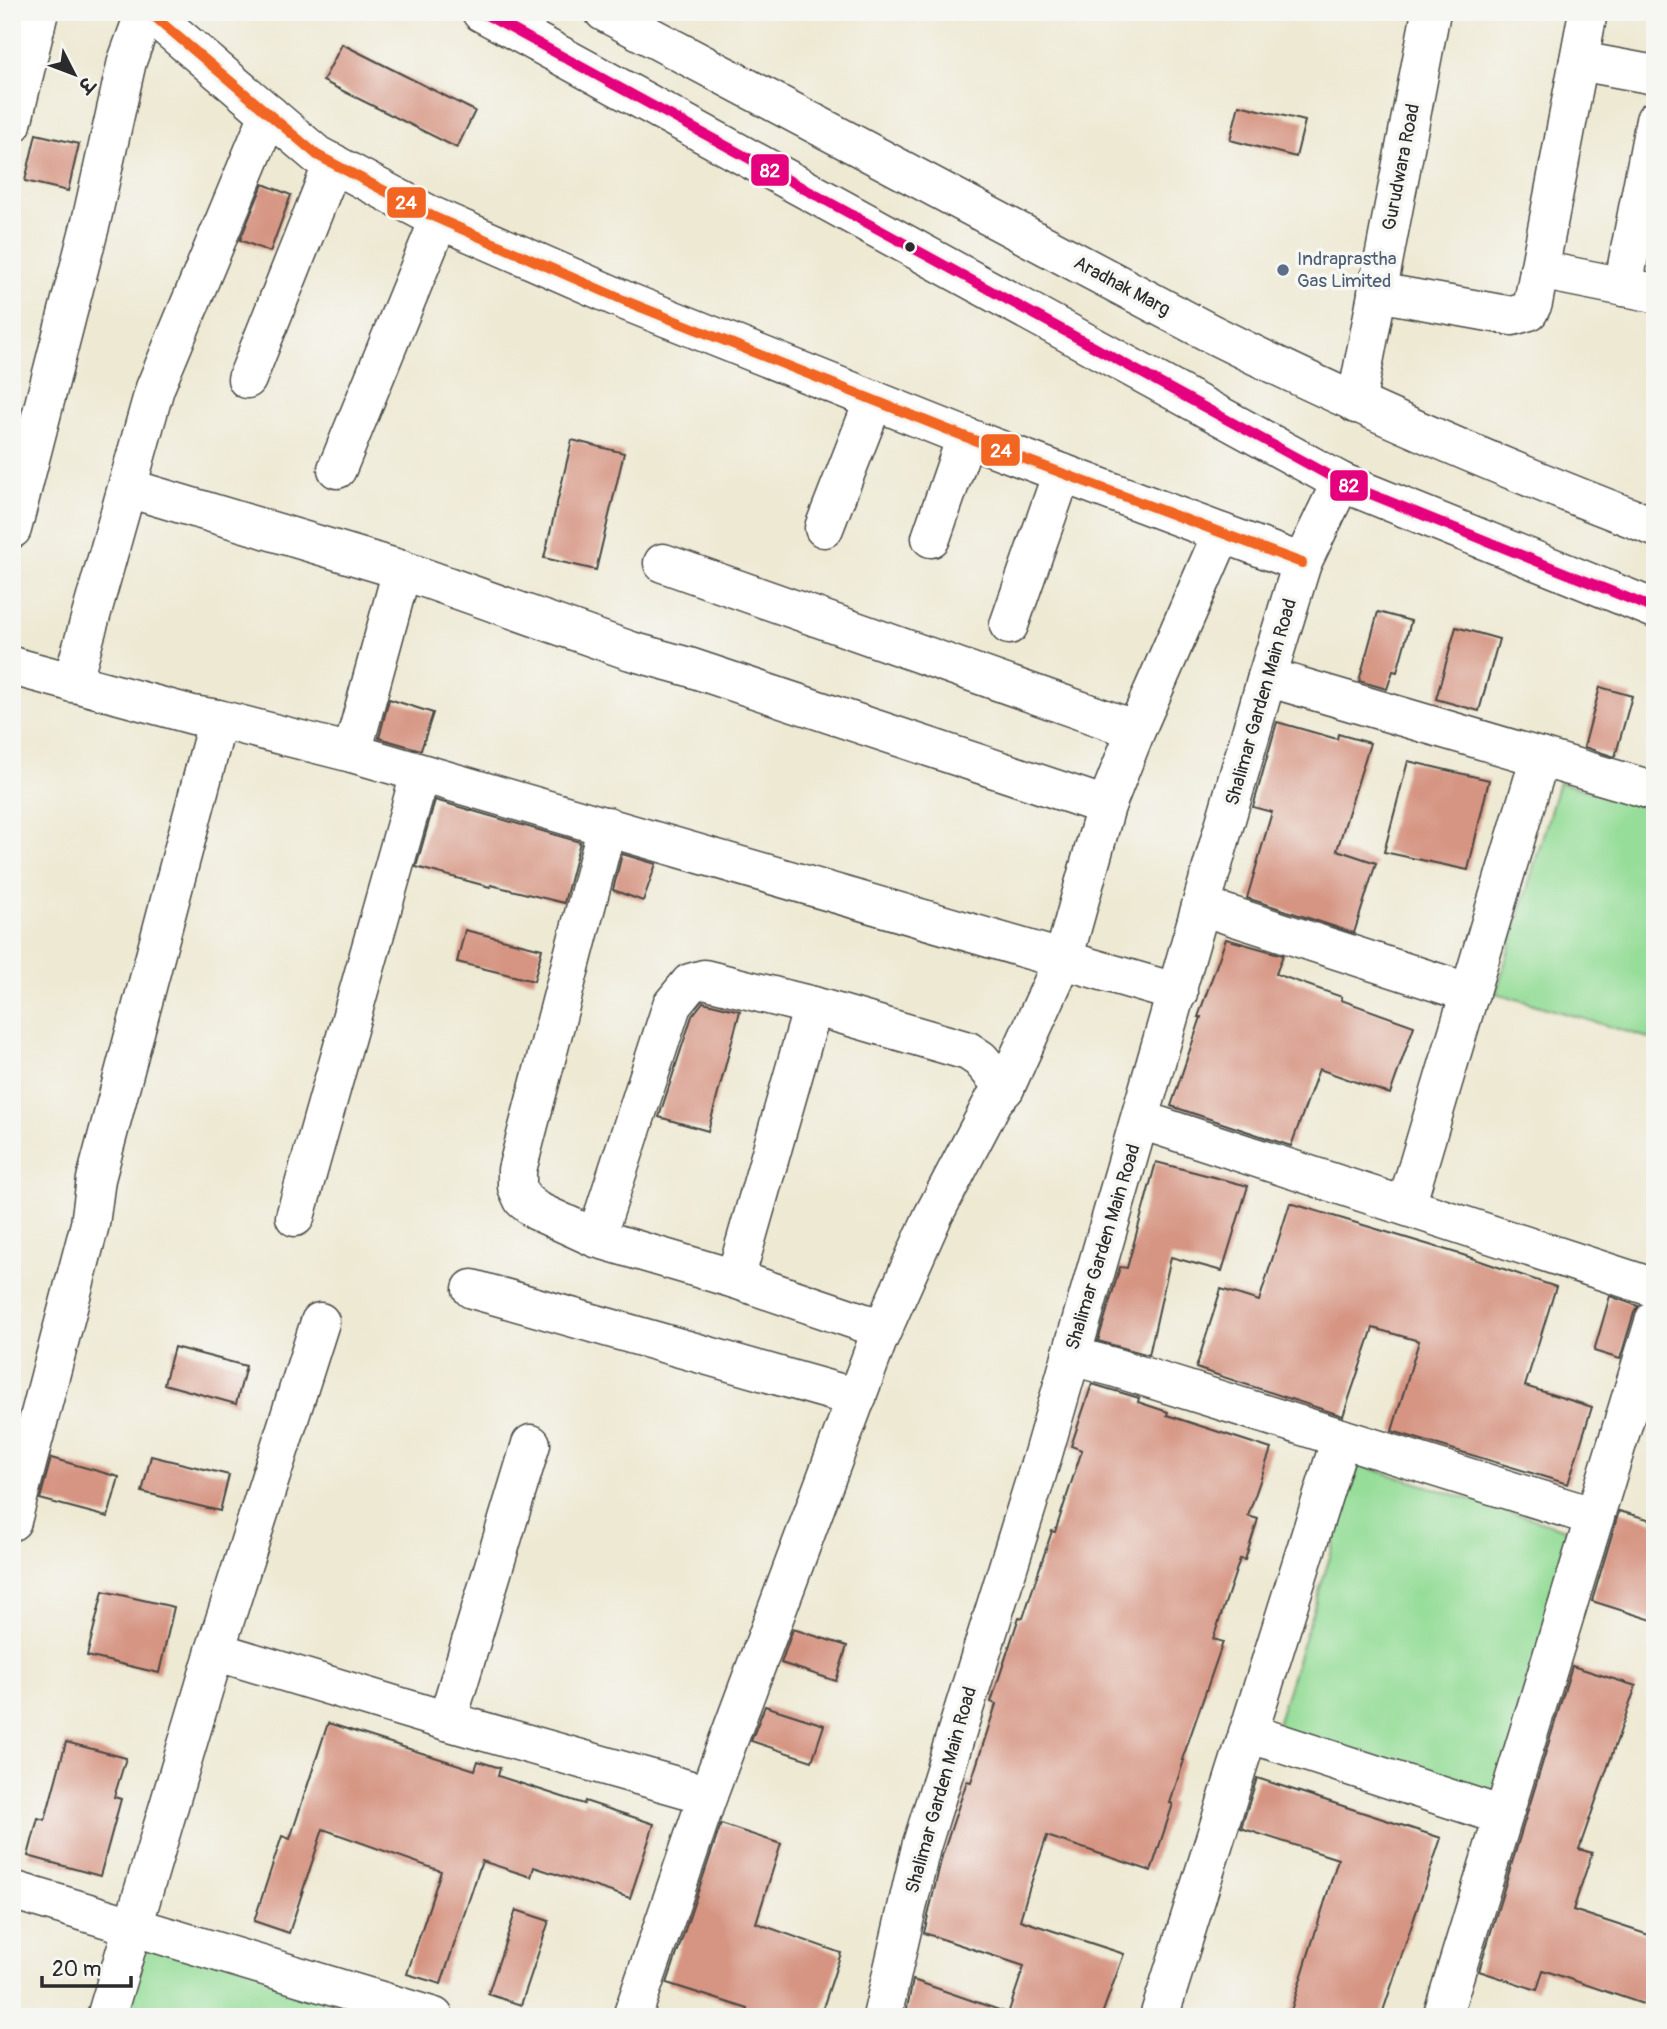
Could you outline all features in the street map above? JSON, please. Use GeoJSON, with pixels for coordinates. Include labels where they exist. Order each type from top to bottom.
{"type":"FeatureCollection","features":[{"type":"Feature","properties":{"kind":"street"},"geometry":{"type":"LineString","coordinates":[[12,124],[39,12]]}},
{"type":"Feature","properties":{"kind":"street"},"geometry":{"type":"LineString","coordinates":[[12,529],[91,222],[127,61],[147,12],[317,155],[439,220],[628,302],[966,437],[1302,563]]}},
{"type":"Feature","properties":{"kind":"street"},"geometry":{"type":"LineString","coordinates":[[481,12],[1341,482],[1655,609]]}},
{"type":"Feature","properties":{"kind":"street","name":"Aradhak Marg"},"geometry":{"type":"LineString","coordinates":[[604,12],[1212,334],[1356,404],[1537,481],[1655,527]]}},
{"type":"Feature","properties":{"kind":"street","name":"Gurudwara Road"},"geometry":{"type":"LineString","coordinates":[[1356,404],[1431,12]]}},
{"type":"Feature","properties":{"kind":"street"},"geometry":{"type":"LineString","coordinates":[[1377,292],[1512,316],[1520,316],[1529,311],[1533,303],[1588,12]]}},
{"type":"Feature","properties":{"kind":"street"},"geometry":{"type":"LineString","coordinates":[[1579,61],[1655,75]]}},
{"type":"Feature","properties":{"kind":"street"},"geometry":{"type":"LineString","coordinates":[[72,683],[155,388],[270,114]]}},
{"type":"Feature","properties":{"kind":"street"},"geometry":{"type":"LineString","coordinates":[[1539,270],[1639,290],[1655,120]]}},
{"type":"Feature","properties":{"kind":"street"},"geometry":{"type":"LineString","coordinates":[[247,379],[333,163]]}},
{"type":"Feature","properties":{"kind":"street"},"geometry":{"type":"LineString","coordinates":[[337,469],[439,220]]}},
{"type":"Feature","properties":{"kind":"street"},"geometry":{"type":"LineString","coordinates":[[824,528],[874,400]]}},
{"type":"Feature","properties":{"kind":"street"},"geometry":{"type":"LineString","coordinates":[[931,538],[966,437]]}},
{"type":"Feature","properties":{"kind":"street"},"geometry":{"type":"LineString","coordinates":[[1009,625],[1062,473]]}},
{"type":"Feature","properties":{"kind":"street","name":"Shalimar Garden Main Road"},"geometry":{"type":"LineString","coordinates":[[882,2017],[921,1847],[1041,1461],[1267,677],[1302,563],[1341,482]]}},
{"type":"Feature","properties":{"kind":"street"},"geometry":{"type":"LineString","coordinates":[[128,488],[402,570],[631,651],[689,667],[1106,806]]}},
{"type":"Feature","properties":{"kind":"street"},"geometry":{"type":"LineString","coordinates":[[632,2017],[708,1795],[882,1329],[933,1216],[994,1100],[1005,1088],[1063,960],[1106,806],[1136,730],[1222,533]]}},
{"type":"Feature","properties":{"kind":"street"},"geometry":{"type":"LineString","coordinates":[[663,563],[1136,730]]}},
{"type":"Feature","properties":{"kind":"street"},"geometry":{"type":"LineString","coordinates":[[352,753],[402,570]]}},
{"type":"Feature","properties":{"kind":"street"},"geometry":{"type":"LineString","coordinates":[[14,673],[72,683],[352,753],[1178,993]]}},
{"type":"Feature","properties":{"kind":"street"},"geometry":{"type":"LineString","coordinates":[[1267,677],[1655,791]]}},
{"type":"Feature","properties":{"kind":"street"},"geometry":{"type":"LineString","coordinates":[[12,1521],[90,1224],[96,1179],[218,719]]}},
{"type":"Feature","properties":{"kind":"street"},"geometry":{"type":"LineString","coordinates":[[1406,1206],[1540,757]]}},
{"type":"Feature","properties":{"kind":"street"},"geometry":{"type":"LineString","coordinates":[[295,1217],[420,774]]}},
{"type":"Feature","properties":{"kind":"street"},"geometry":{"type":"LineString","coordinates":[[607,826],[517,1170],[517,1186],[523,1200],[537,1211],[596,1238],[735,1279],[882,1329]]}},
{"type":"Feature","properties":{"kind":"street"},"geometry":{"type":"LineString","coordinates":[[1201,906],[1470,993]]}},
{"type":"Feature","properties":{"kind":"street"},"geometry":{"type":"LineString","coordinates":[[596,1238],[672,1004],[691,983],[704,979],[813,1006],[968,1051],[980,1059],[1005,1088]]}},
{"type":"Feature","properties":{"kind":"street"},"geometry":{"type":"LineString","coordinates":[[735,1279],[813,1006]]}},
{"type":"Feature","properties":{"kind":"street"},"geometry":{"type":"LineString","coordinates":[[1141,1120],[1655,1287]]}},
{"type":"Feature","properties":{"kind":"street"},"geometry":{"type":"LineString","coordinates":[[472,1289],[856,1398]]}},
{"type":"Feature","properties":{"kind":"street"},"geometry":{"type":"LineString","coordinates":[[1441,2017],[1655,1320]]}},
{"type":"Feature","properties":{"kind":"street"},"geometry":{"type":"LineString","coordinates":[[106,2017],[215,1651],[320,1322]]}},
{"type":"Feature","properties":{"kind":"street"},"geometry":{"type":"LineString","coordinates":[[1071,1356],[1595,1517]]}},
{"type":"Feature","properties":{"kind":"street"},"geometry":{"type":"LineString","coordinates":[[1159,2017],[1340,1438]]}},
{"type":"Feature","properties":{"kind":"street"},"geometry":{"type":"LineString","coordinates":[[447,1721],[531,1444]]}},
{"type":"Feature","properties":{"kind":"street"},"geometry":{"type":"LineString","coordinates":[[215,1651],[447,1721],[708,1795]]}},
{"type":"Feature","properties":{"kind":"street"},"geometry":{"type":"LineString","coordinates":[[1248,1733],[1503,1816]]}},
{"type":"Feature","properties":{"kind":"street"},"geometry":{"type":"LineString","coordinates":[[12,1890],[435,2017]]}},
{"type":"Feature","properties":{"kind":"green space"},"geometry":{"type":"Polygon","coordinates":[[[1559,782],[1655,810],[1655,1040],[1496,993],[1559,782]]]}},
{"type":"Feature","properties":{"kind":"green space"},"geometry":{"type":"Polygon","coordinates":[[[1359,1465],[1582,1534],[1499,1796],[1276,1727],[1359,1465]]]}},
{"type":"Feature","properties":{"kind":"green space"},"geometry":{"type":"Polygon","coordinates":[[[133,1926],[434,2017],[106,2017],[133,1926]]]}},
{"type":"Feature","properties":{"kind":"building"},"geometry":{"type":"Polygon","coordinates":[[[342,44],[475,111],[457,148],[323,81],[342,44]]]}},
{"type":"Feature","properties":{"kind":"building"},"geometry":{"type":"Polygon","coordinates":[[[1239,105],[1305,121],[1296,157],[1230,140],[1239,105]]]}},
{"type":"Feature","properties":{"kind":"building"},"geometry":{"type":"Polygon","coordinates":[[[36,134],[79,144],[68,191],[25,181],[36,134]]]}},
{"type":"Feature","properties":{"kind":"building"},"geometry":{"type":"Polygon","coordinates":[[[263,184],[291,195],[270,252],[240,240],[263,184]]]}},
{"type":"Feature","properties":{"kind":"building"},"geometry":{"type":"Polygon","coordinates":[[[572,440],[624,453],[596,570],[544,558],[572,440]]]}},
{"type":"Feature","properties":{"kind":"building"},"geometry":{"type":"Polygon","coordinates":[[[1378,612],[1411,621],[1397,672],[1393,671],[1387,689],[1359,681],[1378,612]]]}},
{"type":"Feature","properties":{"kind":"building"},"geometry":{"type":"Polygon","coordinates":[[[1456,627],[1499,639],[1479,711],[1436,699],[1456,627]]]}},
{"type":"Feature","properties":{"kind":"building"},"geometry":{"type":"Polygon","coordinates":[[[1600,687],[1632,696],[1615,757],[1584,747],[1600,687]]]}},
{"type":"Feature","properties":{"kind":"building"},"geometry":{"type":"Polygon","coordinates":[[[389,699],[433,713],[421,750],[379,738],[389,699]]]}},
{"type":"Feature","properties":{"kind":"building"},"geometry":{"type":"Polygon","coordinates":[[[1277,722],[1337,739],[1338,734],[1370,743],[1337,850],[1376,863],[1354,933],[1247,898],[1272,812],[1253,807],[1277,722]]]}},
{"type":"Feature","properties":{"kind":"building"},"geometry":{"type":"Polygon","coordinates":[[[1408,761],[1489,780],[1468,870],[1384,852],[1408,761]]]}},
{"type":"Feature","properties":{"kind":"building"},"geometry":{"type":"Polygon","coordinates":[[[435,800],[580,842],[564,903],[416,867],[435,800]]]}},
{"type":"Feature","properties":{"kind":"building"},"geometry":{"type":"Polygon","coordinates":[[[622,854],[656,864],[643,901],[613,890],[622,854]]]}},
{"type":"Feature","properties":{"kind":"building"},"geometry":{"type":"Polygon","coordinates":[[[465,930],[542,949],[534,981],[457,962],[465,930]]]}},
{"type":"Feature","properties":{"kind":"building"},"geometry":{"type":"Polygon","coordinates":[[[1226,939],[1283,955],[1276,974],[1414,1026],[1390,1094],[1319,1069],[1291,1146],[1171,1106],[1201,1017],[1198,1017],[1226,939]]]}},
{"type":"Feature","properties":{"kind":"building"},"geometry":{"type":"Polygon","coordinates":[[[703,1002],[740,1011],[708,1131],[659,1117],[692,1016],[703,1002]]]}},
{"type":"Feature","properties":{"kind":"building"},"geometry":{"type":"Polygon","coordinates":[[[1156,1162],[1248,1186],[1222,1271],[1171,1257],[1149,1355],[1098,1341],[1120,1267],[1127,1268],[1156,1162]]]}},
{"type":"Feature","properties":{"kind":"building"},"geometry":{"type":"Polygon","coordinates":[[[1290,1203],[1463,1255],[1556,1287],[1525,1386],[1592,1407],[1568,1484],[1392,1431],[1419,1341],[1373,1328],[1343,1416],[1196,1368],[1221,1289],[1259,1301],[1290,1203]]]}},
{"type":"Feature","properties":{"kind":"building"},"geometry":{"type":"Polygon","coordinates":[[[1610,1296],[1638,1306],[1620,1359],[1594,1351],[1610,1296]]]}},
{"type":"Feature","properties":{"kind":"building"},"geometry":{"type":"Polygon","coordinates":[[[174,1347],[246,1366],[236,1404],[164,1384],[174,1347]]]}},
{"type":"Feature","properties":{"kind":"building"},"geometry":{"type":"Polygon","coordinates":[[[1092,1384],[1139,1398],[1138,1402],[1168,1412],[1167,1415],[1271,1449],[1248,1516],[1258,1519],[1245,1560],[1240,1559],[1213,1639],[1223,1642],[1182,1760],[1170,1803],[1173,1804],[1151,1871],[1047,1836],[1029,1889],[1020,1920],[1124,1954],[1101,2017],[1007,2017],[1024,1966],[924,1933],[942,1856],[967,1781],[971,1782],[996,1704],[991,1702],[1019,1617],[1023,1618],[1082,1450],[1071,1446],[1092,1384]]]}},
{"type":"Feature","properties":{"kind":"building"},"geometry":{"type":"Polygon","coordinates":[[[151,1456],[229,1475],[220,1511],[142,1492],[151,1456]]]}},
{"type":"Feature","properties":{"kind":"building"},"geometry":{"type":"Polygon","coordinates":[[[51,1458],[119,1477],[108,1517],[40,1499],[51,1458]]]}},
{"type":"Feature","properties":{"kind":"building"},"geometry":{"type":"Polygon","coordinates":[[[1619,1511],[1655,1521],[1655,1621],[1592,1601],[1619,1511]]]}},
{"type":"Feature","properties":{"kind":"building"},"geometry":{"type":"Polygon","coordinates":[[[103,1591],[174,1607],[159,1673],[87,1656],[103,1591]]]}},
{"type":"Feature","properties":{"kind":"building"},"geometry":{"type":"Polygon","coordinates":[[[793,1629],[847,1646],[836,1681],[781,1663],[793,1629]]]}},
{"type":"Feature","properties":{"kind":"building"},"geometry":{"type":"Polygon","coordinates":[[[1572,1666],[1636,1686],[1579,1849],[1592,1853],[1573,1910],[1655,1937],[1655,2008],[1543,1970],[1537,1990],[1479,1971],[1572,1666]]]}},
{"type":"Feature","properties":{"kind":"building"},"geometry":{"type":"Polygon","coordinates":[[[765,1706],[824,1725],[812,1761],[751,1741],[765,1706]]]}},
{"type":"Feature","properties":{"kind":"building"},"geometry":{"type":"Polygon","coordinates":[[[328,1723],[475,1770],[478,1761],[500,1768],[498,1776],[654,1824],[630,1898],[534,1867],[531,1877],[482,1861],[441,1984],[407,1974],[441,1871],[323,1829],[289,1933],[254,1921],[282,1836],[290,1839],[328,1723]]]}},
{"type":"Feature","properties":{"kind":"building"},"geometry":{"type":"Polygon","coordinates":[[[66,1742],[126,1758],[114,1797],[121,1799],[100,1876],[28,1856],[38,1818],[45,1820],[66,1742]]]}},
{"type":"Feature","properties":{"kind":"building"},"geometry":{"type":"Polygon","coordinates":[[[1257,1778],[1441,1838],[1381,2017],[1289,2017],[1338,1859],[1241,1828],[1257,1778]]]}},
{"type":"Feature","properties":{"kind":"building"},"geometry":{"type":"Polygon","coordinates":[[[721,1824],[781,1844],[756,1923],[841,1953],[820,2017],[745,2017],[748,2009],[667,1983],[721,1824]]]}},
{"type":"Feature","properties":{"kind":"building"},"geometry":{"type":"Polygon","coordinates":[[[516,1910],[549,1921],[521,2005],[488,1994],[516,1910]]]}},
{"type":"Feature","properties":{"kind":"building"},"geometry":{"type":"Polygon","coordinates":[[[913,1980],[1005,2012],[1005,2017],[905,2017],[913,1980]]]}},
{"type":"Feature","properties":{"kind":"transit line","name":"24"},"geometry":{"type":"LineString","coordinates":[[149,12],[317,155],[432,216],[628,302],[966,437],[1302,563]]}},
{"type":"Feature","properties":{"kind":"transit line","name":"82"},"geometry":{"type":"LineString","coordinates":[[481,12],[1341,482],[1655,609]]}},
{"type":"Feature","properties":{"kind":"place","name":"Indraprastha Gas Limited"},"geometry":{"type":"Point","coordinates":[1283,270]}}]}
